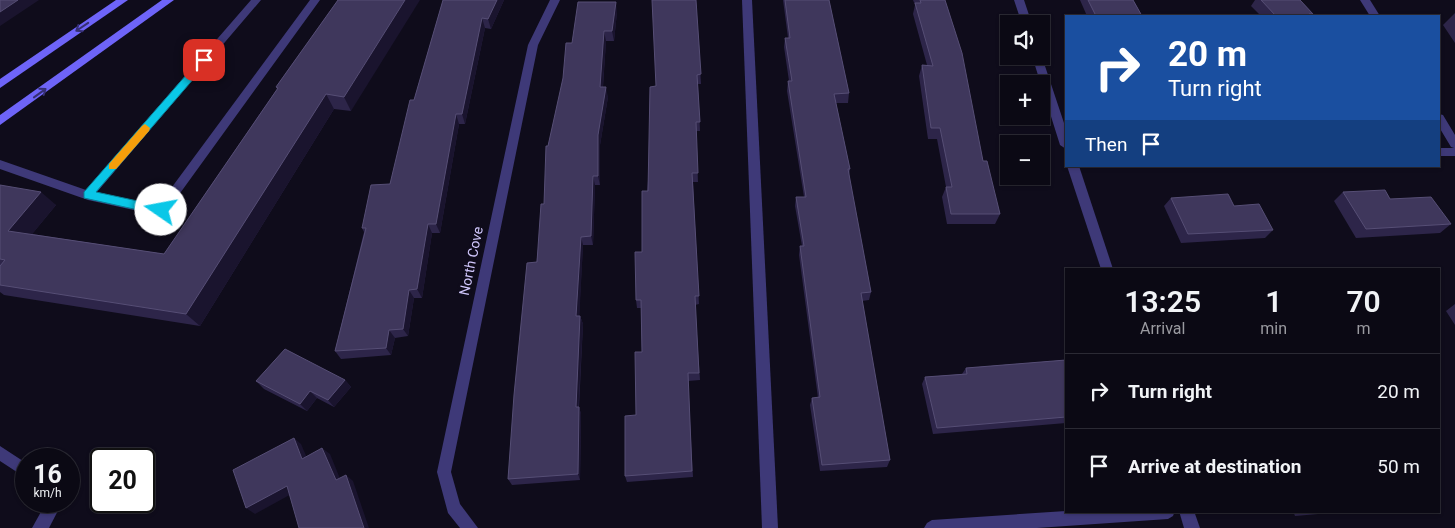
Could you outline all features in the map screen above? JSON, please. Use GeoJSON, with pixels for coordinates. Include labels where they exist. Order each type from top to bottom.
{"type":"FeatureCollection","features":[{"type":"Feature","properties":{"kind":"main road"},"geometry":{"type":"LineString","coordinates":[[0,84],[123,0]]}},
{"type":"Feature","properties":{"kind":"main road"},"geometry":{"type":"LineString","coordinates":[[0,121],[169,0]]}},
{"type":"Feature","properties":{"kind":"street"},"geometry":{"type":"LineString","coordinates":[[88,195],[256,0]]}},
{"type":"Feature","properties":{"kind":"street"},"geometry":{"type":"LineString","coordinates":[[0,164],[88,195],[161,210],[315,0]]}},
{"type":"Feature","properties":{"kind":"street","name":"North Cove"},"geometry":{"type":"LineString","coordinates":[[470,528],[453,508],[444,472],[533,45],[555,0]]}},
{"type":"Feature","properties":{"kind":"street"},"geometry":{"type":"LineString","coordinates":[[747,0],[770,528]]}},
{"type":"Feature","properties":{"kind":"street"},"geometry":{"type":"LineString","coordinates":[[1019,0],[1024,15]]}},
{"type":"Feature","properties":{"kind":"street"},"geometry":{"type":"LineString","coordinates":[[1365,0],[1374,15]]}},
{"type":"Feature","properties":{"kind":"street"},"geometry":{"type":"LineString","coordinates":[[1041,65],[1065,142]]}},
{"type":"Feature","properties":{"kind":"street"},"geometry":{"type":"LineString","coordinates":[[1440,120],[1455,144]]}},
{"type":"Feature","properties":{"kind":"street"},"geometry":{"type":"LineString","coordinates":[[1440,152],[1455,152]]}},
{"type":"Feature","properties":{"kind":"street"},"geometry":{"type":"LineString","coordinates":[[1073,167],[1107,268]]}},
{"type":"Feature","properties":{"kind":"street"},"geometry":{"type":"LineString","coordinates":[[0,453],[15,463]]}},
{"type":"Feature","properties":{"kind":"street"},"geometry":{"type":"LineString","coordinates":[[40,528],[49,513]]}},
{"type":"Feature","properties":{"kind":"street"},"geometry":{"type":"LineString","coordinates":[[932,528],[1140,513]]}},
{"type":"Feature","properties":{"kind":"street"},"geometry":{"type":"LineString","coordinates":[[1187,513],[1192,528]]}},
{"type":"Feature","properties":{"kind":"building"},"geometry":{"type":"Polygon","coordinates":[[[0,0],[18,0],[0,12],[0,0]]]}},
{"type":"Feature","properties":{"kind":"building"},"geometry":{"type":"Polygon","coordinates":[[[338,0],[405,0],[344,97],[326,94],[186,314],[0,285],[0,266],[5,260],[0,259],[0,185],[41,192],[8,231],[164,254],[278,88],[276,87],[338,0]]]}},
{"type":"Feature","properties":{"kind":"building"},"geometry":{"type":"Polygon","coordinates":[[[443,0],[497,0],[488,19],[482,18],[462,114],[456,114],[436,224],[428,224],[417,289],[409,290],[403,329],[389,330],[386,348],[335,351],[366,228],[362,228],[371,185],[390,184],[410,100],[414,100],[443,0]]]}},
{"type":"Feature","properties":{"kind":"building"},"geometry":{"type":"Polygon","coordinates":[[[652,0],[696,0],[701,74],[697,75],[700,122],[696,122],[698,173],[692,173],[699,296],[695,296],[699,373],[688,373],[692,471],[625,476],[625,416],[636,415],[635,352],[642,352],[641,300],[636,300],[635,252],[642,252],[642,191],[648,191],[650,87],[656,86],[652,0]]]}},
{"type":"Feature","properties":{"kind":"building"},"geometry":{"type":"Polygon","coordinates":[[[785,0],[829,0],[849,93],[834,94],[850,169],[848,169],[871,292],[861,293],[890,460],[822,465],[812,398],[820,397],[800,246],[804,246],[796,197],[806,197],[788,81],[792,81],[785,38],[790,38],[785,0]]]}},
{"type":"Feature","properties":{"kind":"building"},"geometry":{"type":"Polygon","coordinates":[[[920,0],[945,0],[962,53],[983,161],[987,161],[1000,214],[951,214],[946,187],[952,187],[940,128],[931,128],[922,65],[933,66],[915,3],[921,3],[920,0]]]}},
{"type":"Feature","properties":{"kind":"building"},"geometry":{"type":"Polygon","coordinates":[[[1088,0],[1133,0],[1141,15],[1096,15],[1088,0]]]}},
{"type":"Feature","properties":{"kind":"building"},"geometry":{"type":"Polygon","coordinates":[[[1261,0],[1300,0],[1313,14],[1310,15],[1275,15],[1261,0]]]}},
{"type":"Feature","properties":{"kind":"building"},"geometry":{"type":"Polygon","coordinates":[[[578,2],[616,2],[612,31],[604,31],[600,87],[606,87],[598,135],[598,176],[593,176],[591,236],[581,237],[576,316],[580,316],[576,407],[579,407],[578,474],[508,479],[527,263],[537,262],[541,204],[544,204],[546,146],[548,146],[563,78],[566,43],[572,43],[578,2]]]}},
{"type":"Feature","properties":{"kind":"building"},"geometry":{"type":"Polygon","coordinates":[[[1385,190],[1390,199],[1431,197],[1451,224],[1366,229],[1343,192],[1385,190]]]}},
{"type":"Feature","properties":{"kind":"building"},"geometry":{"type":"Polygon","coordinates":[[[1228,194],[1234,206],[1259,204],[1273,230],[1188,234],[1171,198],[1228,194]]]}},
{"type":"Feature","properties":{"kind":"building"},"geometry":{"type":"Polygon","coordinates":[[[285,349],[345,380],[328,400],[310,391],[300,404],[256,381],[285,349]]]}},
{"type":"Feature","properties":{"kind":"building"},"geometry":{"type":"Polygon","coordinates":[[[1065,360],[1065,417],[937,428],[925,377],[967,374],[966,368],[1065,360]]]}},
{"type":"Feature","properties":{"kind":"building"},"geometry":{"type":"Polygon","coordinates":[[[294,438],[302,459],[322,448],[336,480],[346,475],[364,528],[299,528],[287,486],[246,508],[233,470],[294,438]]]}},
{"type":"Feature","properties":{"kind":"slow traffic"},"geometry":{"type":"LineString","coordinates":[[112,167],[145,128]]}},
{"type":"Feature","properties":{"kind":"route"},"geometry":{"type":"LineString","coordinates":[[161,210],[88,195],[204,60]]}}]}
